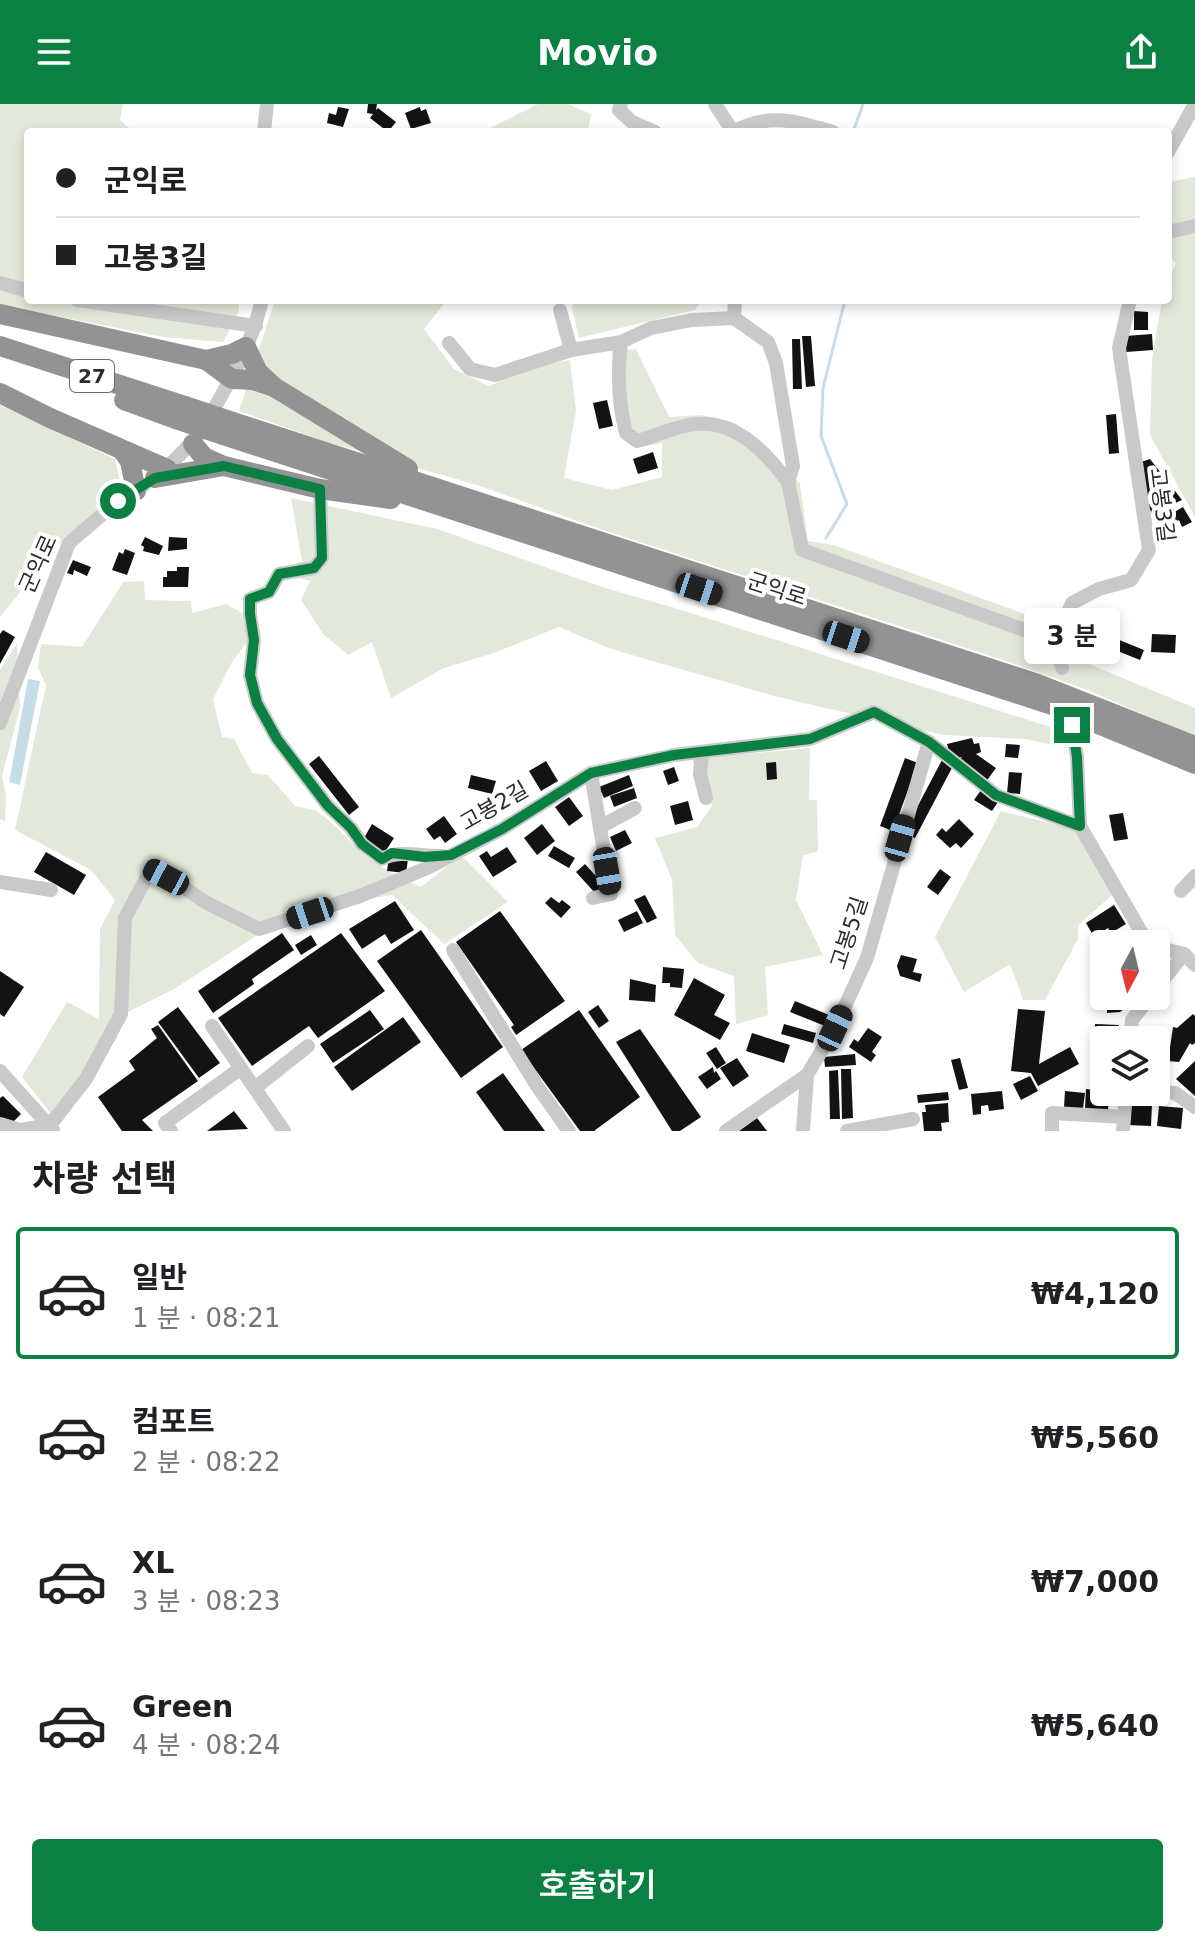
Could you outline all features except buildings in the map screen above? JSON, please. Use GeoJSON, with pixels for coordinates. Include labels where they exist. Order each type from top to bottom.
{"type":"FeatureCollection","features":[{"type":"Feature","properties":{"kind":"highway"},"geometry":{"type":"LineString","coordinates":[[0,314],[206,360],[232,379],[253,380],[274,387]]}},
{"type":"Feature","properties":{"kind":"highway","name":"군익로"},"geometry":{"type":"LineString","coordinates":[[0,346],[449,508],[1052,705],[1195,764]]}},
{"type":"Feature","properties":{"kind":"highway"},"geometry":{"type":"LineString","coordinates":[[206,360],[246,347],[258,372],[274,387],[439,487]]}},
{"type":"Feature","properties":{"kind":"highway","name":"군익로"},"geometry":{"type":"LineString","coordinates":[[0,356],[181,412]]}},
{"type":"Feature","properties":{"kind":"highway"},"geometry":{"type":"LineString","coordinates":[[0,393],[122,450],[161,474],[224,466]]}},
{"type":"Feature","properties":{"kind":"highway","name":"군익로"},"geometry":{"type":"LineString","coordinates":[[228,428],[439,487],[1038,684],[1195,746]]}},
{"type":"Feature","properties":{"kind":"highway"},"geometry":{"type":"LineString","coordinates":[[193,444],[204,457],[224,466],[320,489],[449,508]]}},
{"type":"Feature","properties":{"kind":"highway"},"geometry":{"type":"LineString","coordinates":[[122,450],[130,461],[136,491]]}},
{"type":"Feature","properties":{"kind":"street"},"geometry":{"type":"LineString","coordinates":[[264,128],[267,104]]}},
{"type":"Feature","properties":{"kind":"street"},"geometry":{"type":"LineString","coordinates":[[621,104],[619,110],[632,122],[646,128]]}},
{"type":"Feature","properties":{"kind":"street"},"geometry":{"type":"LineString","coordinates":[[715,104],[730,128]]}},
{"type":"Feature","properties":{"kind":"street"},"geometry":{"type":"LineString","coordinates":[[1172,145],[1195,104]]}},
{"type":"Feature","properties":{"kind":"street"},"geometry":{"type":"LineString","coordinates":[[740,128],[769,119],[813,128]]}},
{"type":"Feature","properties":{"kind":"street"},"geometry":{"type":"LineString","coordinates":[[1172,231],[1195,226]]}},
{"type":"Feature","properties":{"kind":"street"},"geometry":{"type":"LineString","coordinates":[[0,283],[24,290]]}},
{"type":"Feature","properties":{"kind":"street"},"geometry":{"type":"LineString","coordinates":[[105,304],[256,326]]}},
{"type":"Feature","properties":{"kind":"street","name":"군익로"},"geometry":{"type":"LineString","coordinates":[[0,723],[69,543],[118,501],[161,474],[193,444],[232,379],[256,326],[261,304]]}},
{"type":"Feature","properties":{"kind":"street"},"geometry":{"type":"LineString","coordinates":[[734,318],[735,304]]}},
{"type":"Feature","properties":{"kind":"street","name":"고봉3길"},"geometry":{"type":"LineString","coordinates":[[1055,641],[1072,603],[1099,589],[1131,580],[1149,550],[1119,348],[1129,304]]}},
{"type":"Feature","properties":{"kind":"street"},"geometry":{"type":"LineString","coordinates":[[560,310],[571,350]]}},
{"type":"Feature","properties":{"kind":"street"},"geometry":{"type":"LineString","coordinates":[[449,343],[470,369],[495,375],[571,350],[621,342],[651,328],[692,320],[734,318],[768,342],[776,363],[793,466],[788,482]]}},
{"type":"Feature","properties":{"kind":"street"},"geometry":{"type":"LineString","coordinates":[[621,342],[619,407],[626,433],[637,441],[695,424],[716,424],[742,436],[772,460],[788,482],[802,550],[1055,641],[1062,668]]}},
{"type":"Feature","properties":{"kind":"street"},"geometry":{"type":"LineString","coordinates":[[320,489],[322,558],[314,568],[279,574],[269,592],[250,599],[254,640],[250,675],[257,703],[277,739],[328,806],[351,828],[362,844],[382,859],[392,853],[425,857],[451,855]]}},
{"type":"Feature","properties":{"kind":"street","name":"고봉2길"},"geometry":{"type":"LineString","coordinates":[[52,1128],[86,1079],[121,1014],[125,918],[151,869],[205,902],[259,929],[360,896],[451,855],[502,829],[591,773],[674,755],[810,739],[874,712],[929,742],[996,795],[1080,826]]}},
{"type":"Feature","properties":{"kind":"street"},"geometry":{"type":"LineString","coordinates":[[1072,725],[1077,757],[1080,826],[1140,930]]}},
{"type":"Feature","properties":{"kind":"street","name":"고봉5길"},"geometry":{"type":"LineString","coordinates":[[803,1131],[807,1075],[835,1028],[867,958],[929,742]]}},
{"type":"Feature","properties":{"kind":"street"},"geometry":{"type":"LineString","coordinates":[[702,753],[700,774],[706,798]]}},
{"type":"Feature","properties":{"kind":"street"},"geometry":{"type":"LineString","coordinates":[[591,773],[611,894],[593,898]]}},
{"type":"Feature","properties":{"kind":"street"},"geometry":{"type":"LineString","coordinates":[[600,827],[635,808]]}},
{"type":"Feature","properties":{"kind":"street"},"geometry":{"type":"LineString","coordinates":[[1181,891],[1195,876]]}},
{"type":"Feature","properties":{"kind":"street"},"geometry":{"type":"LineString","coordinates":[[0,882],[51,890]]}},
{"type":"Feature","properties":{"kind":"street"},"geometry":{"type":"LineString","coordinates":[[453,950],[537,1086],[569,1131]]}},
{"type":"Feature","properties":{"kind":"street"},"geometry":{"type":"LineString","coordinates":[[1170,950],[1184,954],[1195,965]]}},
{"type":"Feature","properties":{"kind":"street"},"geometry":{"type":"LineString","coordinates":[[1170,972],[1184,954]]}},
{"type":"Feature","properties":{"kind":"street"},"geometry":{"type":"LineString","coordinates":[[212,1026],[284,1131]]}},
{"type":"Feature","properties":{"kind":"street"},"geometry":{"type":"LineString","coordinates":[[255,1088],[308,1046]]}},
{"type":"Feature","properties":{"kind":"street"},"geometry":{"type":"LineString","coordinates":[[171,1131],[165,1123],[241,1068]]}},
{"type":"Feature","properties":{"kind":"street"},"geometry":{"type":"LineString","coordinates":[[0,1071],[52,1128]]}},
{"type":"Feature","properties":{"kind":"street"},"geometry":{"type":"LineString","coordinates":[[726,1131],[807,1075]]}},
{"type":"Feature","properties":{"kind":"street"},"geometry":{"type":"LineString","coordinates":[[1170,1093],[1195,1107]]}},
{"type":"Feature","properties":{"kind":"street"},"geometry":{"type":"LineString","coordinates":[[1052,1131],[1052,1113],[1124,1124]]}},
{"type":"Feature","properties":{"kind":"street"},"geometry":{"type":"LineString","coordinates":[[847,1131],[913,1119]]}},
{"type":"Feature","properties":{"kind":"street"},"geometry":{"type":"LineString","coordinates":[[0,1124],[20,1130],[52,1128]]}},
{"type":"Feature","properties":{"kind":"green space"},"geometry":{"type":"Polygon","coordinates":[[[0,104],[123,104],[120,120],[129,128],[24,128],[24,304],[239,304],[239,311],[223,342],[163,337],[0,305],[0,104]]]}},
{"type":"Feature","properties":{"kind":"green space"},"geometry":{"type":"Polygon","coordinates":[[[538,104],[568,104],[591,114],[589,128],[490,128],[538,104]]]}},
{"type":"Feature","properties":{"kind":"green space"},"geometry":{"type":"Polygon","coordinates":[[[1195,177],[1195,517],[1150,435],[1152,359],[1161,304],[1172,304],[1172,272],[1176,263],[1172,259],[1173,181],[1195,177]]]}},
{"type":"Feature","properties":{"kind":"green space"},"geometry":{"type":"Polygon","coordinates":[[[274,304],[444,304],[424,329],[454,369],[489,386],[537,365],[570,360],[576,411],[564,478],[612,490],[662,477],[662,443],[637,448],[611,351],[636,349],[669,417],[701,415],[735,423],[785,467],[800,484],[808,541],[834,545],[1055,625],[1065,654],[1195,708],[1195,737],[1088,690],[991,656],[600,529],[477,485],[324,441],[239,411],[274,304]]]}},
{"type":"Feature","properties":{"kind":"green space"},"geometry":{"type":"Polygon","coordinates":[[[573,304],[699,304],[695,310],[579,338],[573,304]]]}},
{"type":"Feature","properties":{"kind":"green space"},"geometry":{"type":"Polygon","coordinates":[[[0,405],[115,459],[122,490],[64,538],[0,617],[0,405]]]}},
{"type":"Feature","properties":{"kind":"green space"},"geometry":{"type":"Polygon","coordinates":[[[291,498],[437,529],[602,587],[1063,731],[1069,748],[1025,739],[943,735],[778,697],[611,649],[559,627],[494,653],[444,668],[391,698],[372,642],[348,655],[323,634],[301,600],[310,581],[276,571],[302,561],[291,498]]]}},
{"type":"Feature","properties":{"kind":"green space"},"geometry":{"type":"Polygon","coordinates":[[[144,581],[145,600],[191,601],[192,613],[226,604],[244,614],[250,638],[232,662],[213,699],[222,737],[234,739],[252,773],[268,775],[295,806],[315,810],[365,856],[396,876],[421,887],[461,855],[508,902],[444,944],[392,895],[363,900],[262,932],[174,989],[124,1014],[118,1036],[60,1125],[22,1077],[67,1002],[99,1019],[100,929],[115,900],[91,870],[15,830],[46,685],[38,668],[41,644],[82,647],[123,582],[144,581]]]}},
{"type":"Feature","properties":{"kind":"green space"},"geometry":{"type":"Polygon","coordinates":[[[17,643],[20,708],[2,776],[6,796],[5,821],[0,819],[0,670],[17,643]]]}},
{"type":"Feature","properties":{"kind":"green space"},"geometry":{"type":"Polygon","coordinates":[[[810,748],[809,800],[817,800],[818,851],[803,856],[796,900],[823,955],[765,967],[768,1015],[736,1024],[734,976],[698,963],[675,935],[672,880],[655,838],[697,827],[712,806],[692,759],[810,748]]]}},
{"type":"Feature","properties":{"kind":"green space"},"geometry":{"type":"Polygon","coordinates":[[[1001,811],[1075,829],[1115,893],[1078,925],[1078,939],[1045,1000],[1023,1000],[1010,964],[964,992],[935,937],[1001,811]]]}},
{"type":"Feature","properties":{"kind":"water"},"geometry":{"type":"Polygon","coordinates":[[[28,679],[40,681],[20,785],[9,782],[28,679]]]}},
{"type":"Feature","properties":{"kind":"waterway"},"geometry":{"type":"LineString","coordinates":[[854,128],[863,104]]}},
{"type":"Feature","properties":{"kind":"waterway"},"geometry":{"type":"LineString","coordinates":[[826,538],[847,504],[821,436],[823,388],[844,304]]}},
{"type":"Feature","properties":{"kind":"route"},"geometry":{"type":"LineString","coordinates":[[118,501],[155,478],[224,466],[320,489],[322,558],[314,568],[279,574],[269,592],[250,599],[254,640],[250,675],[257,703],[277,739],[328,806],[351,828],[362,844],[382,859],[392,853],[425,857],[451,855],[502,829],[591,773],[674,755],[810,739],[874,712],[929,742],[996,795],[1080,826],[1077,757],[1072,725]]}}]}
